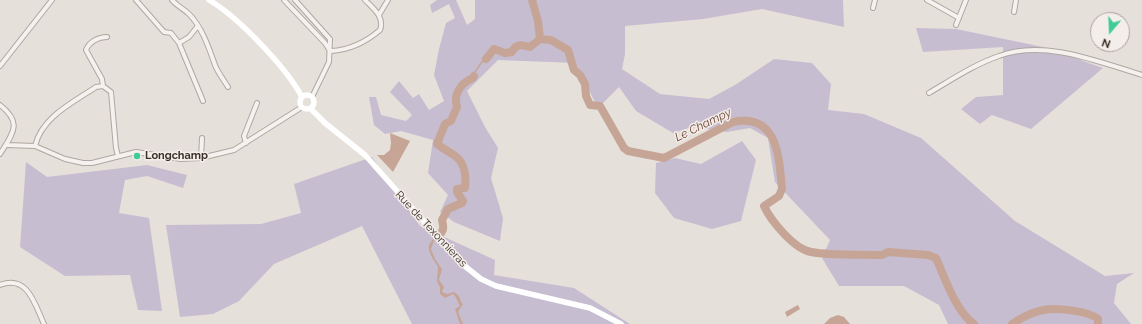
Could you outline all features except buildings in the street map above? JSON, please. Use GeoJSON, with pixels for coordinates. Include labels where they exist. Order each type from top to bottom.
{"type":"FeatureCollection","features":[{"type":"Feature","properties":{"kind":"main road"},"geometry":{"type":"LineString","coordinates":[[209,0],[240,24],[284,71],[296,86],[302,97],[300,102],[302,107],[306,110],[311,108],[315,103],[312,97],[307,95],[302,97]]}},
{"type":"Feature","properties":{"kind":"main road","name":"Rue de Texonnieras"},"geometry":{"type":"LineString","coordinates":[[311,108],[325,123],[364,156],[466,267],[481,279],[496,286],[590,308],[621,324]]}},
{"type":"Feature","properties":{"kind":"street"},"geometry":{"type":"LineString","coordinates":[[0,66],[52,0]]}},
{"type":"Feature","properties":{"kind":"street"},"geometry":{"type":"LineString","coordinates":[[136,0],[164,32],[171,33],[179,43],[203,101]]}},
{"type":"Feature","properties":{"kind":"street"},"geometry":{"type":"LineString","coordinates":[[172,0],[179,8],[188,13],[209,46],[216,67],[228,87]]}},
{"type":"Feature","properties":{"kind":"street"},"geometry":{"type":"LineString","coordinates":[[284,0],[325,43],[331,52]]}},
{"type":"Feature","properties":{"kind":"street"},"geometry":{"type":"LineString","coordinates":[[296,0],[330,39],[331,52],[325,72],[312,97]]}},
{"type":"Feature","properties":{"kind":"street"},"geometry":{"type":"LineString","coordinates":[[331,52],[345,50],[376,33],[382,25],[379,15],[365,0]]}},
{"type":"Feature","properties":{"kind":"street"},"geometry":{"type":"LineString","coordinates":[[379,15],[388,0]]}},
{"type":"Feature","properties":{"kind":"street"},"geometry":{"type":"LineString","coordinates":[[873,8],[875,0]]}},
{"type":"Feature","properties":{"kind":"street"},"geometry":{"type":"LineString","coordinates":[[927,0],[959,18]]}},
{"type":"Feature","properties":{"kind":"street"},"geometry":{"type":"LineString","coordinates":[[956,25],[966,0]]}},
{"type":"Feature","properties":{"kind":"street"},"geometry":{"type":"LineString","coordinates":[[1014,12],[1016,0]]}},
{"type":"Feature","properties":{"kind":"street"},"geometry":{"type":"LineString","coordinates":[[179,43],[189,37],[197,27]]}},
{"type":"Feature","properties":{"kind":"street"},"geometry":{"type":"LineString","coordinates":[[103,86],[102,79],[86,50],[88,44],[101,37],[107,37]]}},
{"type":"Feature","properties":{"kind":"street"},"geometry":{"type":"LineString","coordinates":[[929,93],[999,56],[1023,50],[1047,49],[1142,75]]}},
{"type":"Feature","properties":{"kind":"street"},"geometry":{"type":"LineString","coordinates":[[35,146],[40,132],[51,118],[96,87],[103,86],[112,92],[116,148],[118,156]]}},
{"type":"Feature","properties":{"kind":"street"},"geometry":{"type":"LineString","coordinates":[[246,143],[244,136],[257,103]]}},
{"type":"Feature","properties":{"kind":"street"},"geometry":{"type":"LineString","coordinates":[[0,105],[12,114],[14,122],[11,136],[0,154]]}},
{"type":"Feature","properties":{"kind":"street"},"geometry":{"type":"LineString","coordinates":[[7,144],[35,146],[65,159],[83,163],[92,163],[136,152],[181,159],[201,158],[224,153],[246,143],[302,107]]}},
{"type":"Feature","properties":{"kind":"street"},"geometry":{"type":"LineString","coordinates":[[201,158],[202,138]]}},
{"type":"Feature","properties":{"kind":"street"},"geometry":{"type":"LineString","coordinates":[[0,286],[14,283],[22,285],[28,290],[44,324]]}},
{"type":"Feature","properties":{"kind":"shaded area"},"geometry":{"type":"Polygon","coordinates":[[[437,0],[456,0],[467,25],[475,19],[475,0],[843,0],[844,27],[762,9],[703,19],[625,26],[625,54],[622,69],[660,94],[709,99],[735,85],[774,59],[812,63],[831,84],[828,110],[864,114],[921,138],[1015,221],[1105,276],[1134,273],[1117,284],[1114,303],[1131,324],[948,324],[939,305],[904,286],[839,286],[822,258],[830,240],[775,182],[768,138],[750,128],[727,132],[692,127],[673,133],[636,111],[619,87],[598,108],[575,63],[498,60],[467,91],[485,127],[498,148],[491,178],[503,218],[500,241],[454,222],[440,212],[448,195],[428,173],[433,140],[401,131],[385,134],[374,125],[369,97],[376,97],[381,115],[406,121],[412,115],[390,92],[399,81],[413,98],[419,94],[429,110],[444,101],[434,75],[446,23],[455,18],[449,4],[432,13],[430,5],[437,0]]]}},
{"type":"Feature","properties":{"kind":"shaded area"},"geometry":{"type":"Polygon","coordinates":[[[530,0],[538,21],[540,39],[530,47],[518,46],[512,52],[505,53],[494,50],[482,63],[473,78],[459,88],[462,84],[472,77],[478,66],[494,48],[505,52],[512,50],[512,46],[522,42],[530,46],[537,38],[530,0]]]}},
{"type":"Feature","properties":{"kind":"shaded area"},"geometry":{"type":"Polygon","coordinates":[[[916,28],[956,29],[1043,47],[1103,68],[1031,129],[992,115],[980,124],[961,109],[976,97],[1003,95],[1003,47],[923,52],[916,28]]]}},
{"type":"Feature","properties":{"kind":"shaded area"},"geometry":{"type":"Polygon","coordinates":[[[457,92],[455,98],[457,106],[455,113],[451,120],[443,126],[440,140],[437,145],[455,156],[461,163],[464,168],[465,174],[465,188],[457,189],[457,192],[463,201],[447,212],[443,218],[444,227],[441,234],[441,222],[447,208],[458,204],[461,201],[456,194],[455,189],[458,186],[464,185],[462,165],[456,158],[436,146],[435,143],[439,141],[443,124],[453,114],[456,105],[453,101],[457,92]]]}},
{"type":"Feature","properties":{"kind":"shaded area"},"geometry":{"type":"Polygon","coordinates":[[[390,133],[410,141],[393,172],[377,155],[384,155],[390,150],[390,133]]]}},
{"type":"Feature","properties":{"kind":"shaded area"},"geometry":{"type":"Polygon","coordinates":[[[742,141],[756,160],[741,221],[712,229],[674,218],[655,193],[656,163],[675,158],[701,164],[742,141]]]}},
{"type":"Feature","properties":{"kind":"shaded area"},"geometry":{"type":"Polygon","coordinates":[[[372,157],[420,226],[495,260],[494,275],[574,288],[630,324],[412,324],[362,226],[274,264],[239,301],[213,314],[180,317],[166,225],[261,224],[301,213],[294,184],[372,157]]]}},
{"type":"Feature","properties":{"kind":"shaded area"},"geometry":{"type":"Polygon","coordinates":[[[26,162],[47,177],[147,165],[187,175],[183,188],[147,176],[125,180],[119,213],[149,218],[162,311],[138,310],[130,275],[65,276],[20,247],[26,162]]]}},
{"type":"Feature","properties":{"kind":"shaded area"},"geometry":{"type":"Polygon","coordinates":[[[435,238],[431,249],[435,259],[442,269],[439,280],[444,287],[442,292],[447,294],[454,292],[459,296],[463,304],[458,312],[463,324],[460,324],[455,309],[460,306],[455,296],[453,294],[445,298],[440,294],[440,287],[437,282],[438,267],[431,256],[429,248],[431,241],[435,238]]]}},
{"type":"Feature","properties":{"kind":"shaded area"},"geometry":{"type":"Polygon","coordinates":[[[798,305],[800,309],[787,317],[785,312],[798,305]]]}},
{"type":"Feature","properties":{"kind":"shaded area"},"geometry":{"type":"Polygon","coordinates":[[[838,315],[844,317],[850,324],[824,324],[830,318],[838,315]]]}},
{"type":"Feature","properties":{"kind":"waterway","name":"Le Champy"},"geometry":{"type":"LineString","coordinates":[[532,0],[538,21],[540,39],[551,40],[568,50],[574,70],[580,75],[585,84],[586,96],[590,105],[600,106],[624,148],[628,151],[664,158],[733,122],[748,121],[759,124],[767,131],[773,140],[777,151],[782,189],[779,196],[764,206],[784,234],[797,246],[811,252],[882,255],[888,252],[928,255],[936,258],[956,303],[968,319],[974,324]]}},
{"type":"Feature","properties":{"kind":"waterway"},"geometry":{"type":"LineString","coordinates":[[486,59],[494,49],[505,53],[512,52],[517,46],[522,45],[530,47],[540,39]]}},
{"type":"Feature","properties":{"kind":"waterway"},"geometry":{"type":"LineString","coordinates":[[438,236],[442,231],[442,220],[448,209],[462,203],[463,201],[457,192],[457,189],[465,188],[465,174],[464,168],[459,159],[437,144],[445,124],[451,121],[457,107],[457,93],[462,86],[474,76]]}},
{"type":"Feature","properties":{"kind":"waterway","name":"Le Champy"},"geometry":{"type":"LineString","coordinates":[[1012,324],[1023,317],[1048,309],[1072,310],[1094,316],[1098,319],[1098,324]]}},
{"type":"Feature","properties":{"kind":"place","name":"Longchamp"},"geometry":{"type":"Point","coordinates":[137,156]}}]}
